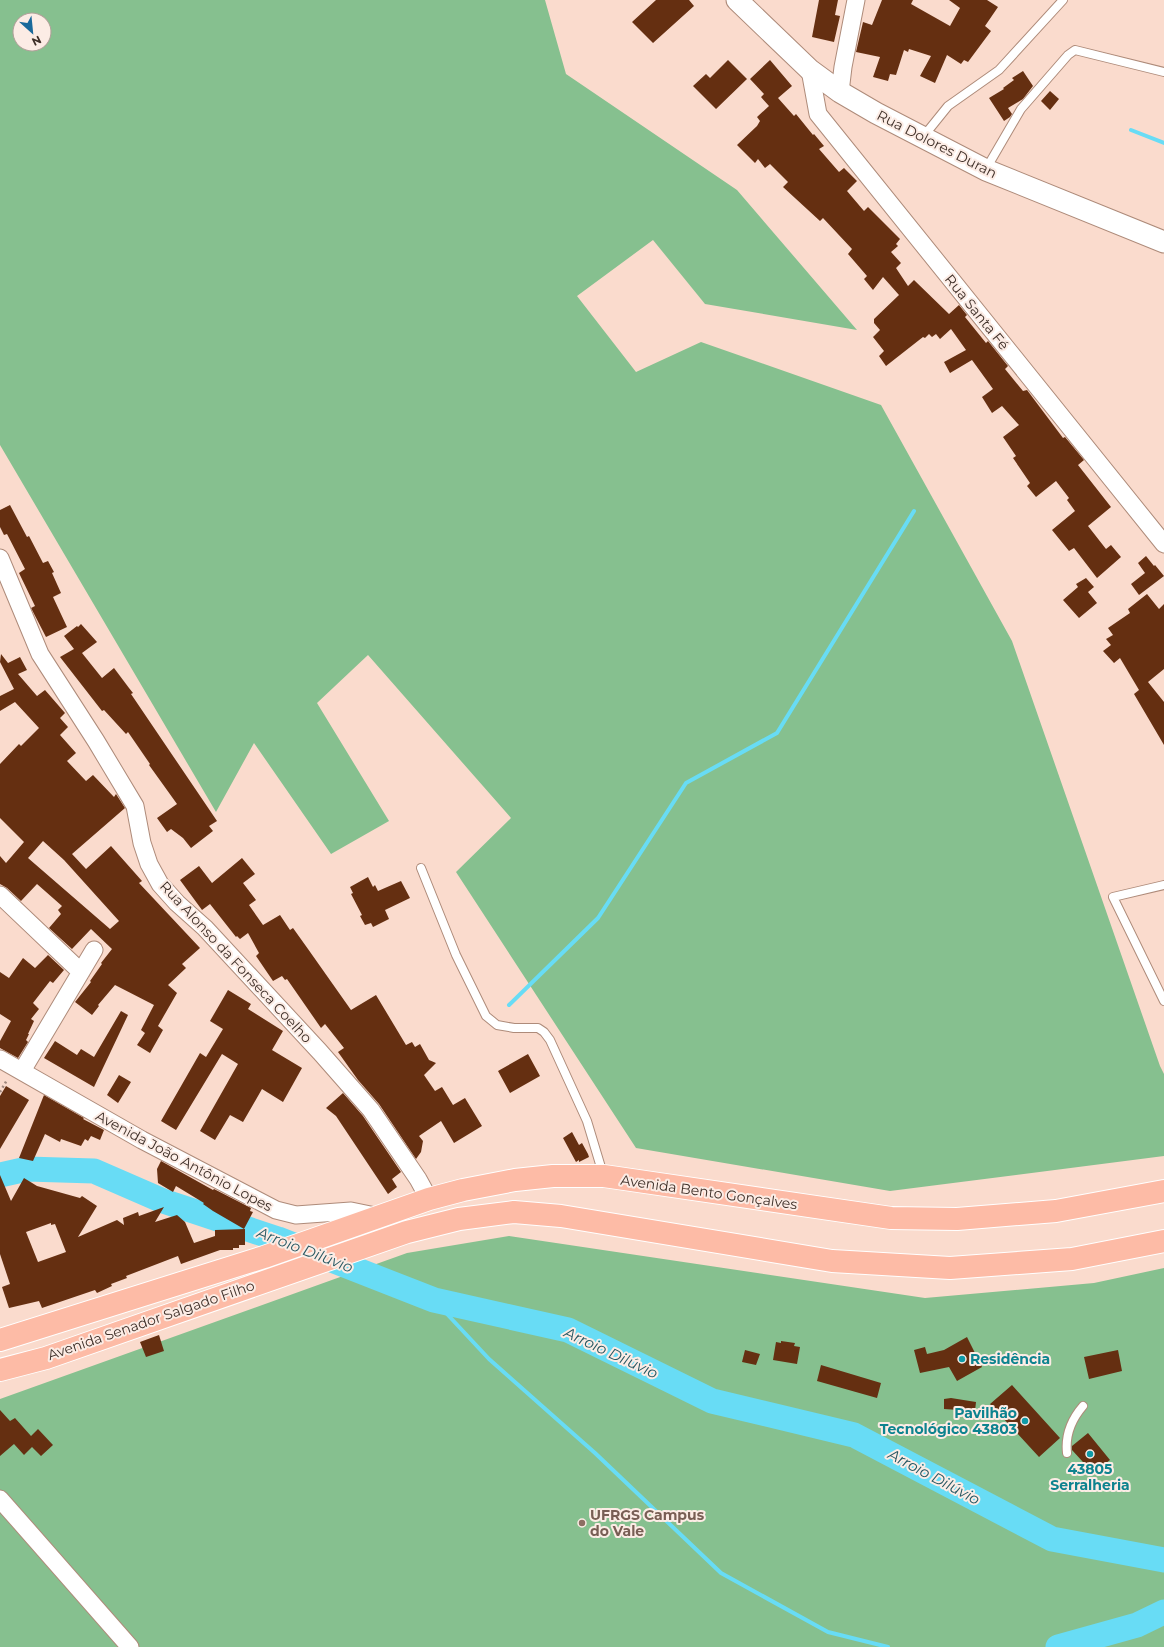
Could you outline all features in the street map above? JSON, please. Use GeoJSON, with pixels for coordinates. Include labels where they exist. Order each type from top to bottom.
{"type":"FeatureCollection","features":[{"type":"Feature","properties":{"kind":"main road","name":"Avenida Bento Gonçalves"},"geometry":{"type":"LineString","coordinates":[[264,1257],[429,1199],[463,1190],[515,1180],[554,1176],[604,1176],[891,1218],[957,1219],[1056,1211],[1164,1190]]}},
{"type":"Feature","properties":{"kind":"main road","name":"Avenida Senador Salgado Filho"},"geometry":{"type":"LineString","coordinates":[[0,1370],[46,1358],[407,1232],[459,1219],[514,1212],[561,1216],[832,1261],[950,1268],[1072,1259],[1164,1241]]}},
{"type":"Feature","properties":{"kind":"main road","name":"Avenida Senador Salgado Filho"},"geometry":{"type":"LineString","coordinates":[[0,1340],[264,1257]]}},
{"type":"Feature","properties":{"kind":"street","name":"Rua Dolores Duran"},"geometry":{"type":"LineString","coordinates":[[737,0],[810,70],[840,92],[922,138],[986,170],[1164,242]]}},
{"type":"Feature","properties":{"kind":"street"},"geometry":{"type":"LineString","coordinates":[[840,92],[843,67],[856,0]]}},
{"type":"Feature","properties":{"kind":"street","name":"Rua Santa Fé"},"geometry":{"type":"LineString","coordinates":[[810,70],[818,114],[1164,544]]}},
{"type":"Feature","properties":{"kind":"street","name":"Rua Alonso da Fonseca Coelho"},"geometry":{"type":"LineString","coordinates":[[0,558],[40,654],[136,806],[142,843],[149,864],[160,884],[177,903],[205,928],[315,1046],[371,1110],[418,1179],[429,1199]]}},
{"type":"Feature","properties":{"kind":"street"},"geometry":{"type":"LineString","coordinates":[[0,895],[81,972]]}},
{"type":"Feature","properties":{"kind":"street"},"geometry":{"type":"LineString","coordinates":[[22,1071],[94,950]]}},
{"type":"Feature","properties":{"kind":"street","name":"Avenida João Antônio Lopes"},"geometry":{"type":"LineString","coordinates":[[0,1059],[142,1140],[276,1210],[296,1215],[351,1211],[380,1217]]}},
{"type":"Feature","properties":{"kind":"street"},"geometry":{"type":"LineString","coordinates":[[0,1499],[39,1541],[130,1647]]}},
{"type":"Feature","properties":{"kind":"lane"},"geometry":{"type":"LineString","coordinates":[[922,138],[948,106],[999,70],[1063,0]]}},
{"type":"Feature","properties":{"kind":"lane"},"geometry":{"type":"LineString","coordinates":[[986,170],[1021,108],[1068,55],[1075,50],[1164,72]]}},
{"type":"Feature","properties":{"kind":"lane"},"geometry":{"type":"LineString","coordinates":[[421,868],[456,956],[486,1016],[497,1025],[514,1028],[538,1028],[544,1032],[550,1040],[587,1121],[604,1176]]}},
{"type":"Feature","properties":{"kind":"lane"},"geometry":{"type":"LineString","coordinates":[[1164,885],[1113,897],[1164,1001]]}},
{"type":"Feature","properties":{"kind":"lane"},"geometry":{"type":"LineString","coordinates":[[1067,1453],[1066,1445],[1070,1424],[1076,1414],[1084,1406]]}},
{"type":"Feature","properties":{"kind":"green space"},"geometry":{"type":"Polygon","coordinates":[[[0,0],[545,0],[566,74],[737,190],[857,330],[705,304],[653,240],[577,296],[636,372],[701,342],[881,405],[1012,641],[1164,1074],[1164,1156],[890,1191],[636,1148],[456,872],[511,818],[368,655],[317,703],[389,821],[331,854],[254,743],[216,812],[0,445],[0,0]]]}},
{"type":"Feature","properties":{"kind":"green space","name":"UFRGS Campus do Vale"},"geometry":{"type":"Polygon","coordinates":[[[509,1236],[925,1298],[1094,1283],[1164,1268],[1164,1647],[0,1647],[0,1399],[407,1253],[509,1236]]]}},
{"type":"Feature","properties":{"kind":"building"},"geometry":{"type":"Polygon","coordinates":[[[656,0],[689,0],[694,6],[653,43],[632,22],[656,0]]]}},
{"type":"Feature","properties":{"kind":"building"},"geometry":{"type":"Polygon","coordinates":[[[819,0],[838,0],[835,15],[840,16],[834,42],[812,37],[819,0]]]}},
{"type":"Feature","properties":{"kind":"building"},"geometry":{"type":"Polygon","coordinates":[[[882,0],[913,0],[911,4],[950,26],[960,8],[949,0],[987,0],[998,7],[985,26],[991,31],[968,62],[964,60],[961,64],[947,55],[935,83],[920,76],[931,56],[909,49],[908,52],[904,50],[896,75],[890,74],[888,81],[873,77],[880,57],[856,52],[863,22],[872,25],[882,0]]]}},
{"type":"Feature","properties":{"kind":"building"},"geometry":{"type":"Polygon","coordinates":[[[728,60],[747,79],[716,109],[693,86],[706,74],[710,78],[728,60]]]}},
{"type":"Feature","properties":{"kind":"building"},"geometry":{"type":"Polygon","coordinates":[[[770,60],[792,86],[778,98],[794,116],[796,114],[824,146],[819,149],[839,172],[844,168],[857,181],[847,191],[864,211],[868,207],[900,239],[896,244],[898,246],[891,252],[901,263],[896,268],[908,286],[914,280],[949,314],[959,305],[967,315],[965,317],[986,343],[988,341],[1008,366],[1005,369],[1023,391],[1027,390],[1063,438],[1065,437],[1084,460],[1078,465],[1111,507],[1088,526],[1106,549],[1111,545],[1121,557],[1097,578],[1074,548],[1069,551],[1052,530],[1075,511],[1067,500],[1069,498],[1056,481],[1036,497],[1027,486],[1030,483],[1013,458],[1016,456],[1003,437],[1019,425],[1002,406],[992,413],[982,397],[993,389],[972,360],[950,373],[944,362],[966,350],[951,329],[940,339],[936,334],[932,337],[929,334],[925,338],[923,337],[886,366],[879,356],[884,351],[873,337],[880,330],[874,323],[874,319],[899,295],[883,277],[873,290],[864,279],[867,276],[848,254],[852,249],[823,218],[820,221],[783,187],[788,182],[770,164],[765,168],[758,159],[755,163],[737,145],[757,126],[760,121],[757,117],[769,106],[761,97],[764,94],[750,79],[770,60]]]}},
{"type":"Feature","properties":{"kind":"building"},"geometry":{"type":"Polygon","coordinates":[[[1023,71],[1033,86],[1023,99],[1008,108],[1012,114],[1004,121],[989,98],[1004,89],[1003,88],[1014,80],[1012,78],[1023,71]]]}},
{"type":"Feature","properties":{"kind":"building"},"geometry":{"type":"Polygon","coordinates":[[[1050,91],[1059,99],[1050,110],[1041,101],[1050,91]]]}},
{"type":"Feature","properties":{"kind":"building"},"geometry":{"type":"Polygon","coordinates":[[[10,505],[43,563],[48,561],[54,572],[52,573],[61,593],[53,597],[67,627],[46,637],[31,608],[35,606],[19,573],[25,569],[7,534],[4,535],[0,527],[0,510],[10,505]]]}},
{"type":"Feature","properties":{"kind":"building"},"geometry":{"type":"Polygon","coordinates":[[[1146,556],[1164,576],[1139,595],[1131,584],[1145,573],[1138,563],[1146,556]]]}},
{"type":"Feature","properties":{"kind":"building"},"geometry":{"type":"Polygon","coordinates":[[[1086,578],[1094,587],[1088,592],[1097,603],[1079,618],[1063,600],[1078,587],[1076,584],[1086,578]]]}},
{"type":"Feature","properties":{"kind":"building"},"geometry":{"type":"Polygon","coordinates":[[[1147,594],[1159,609],[1164,604],[1164,669],[1148,682],[1164,702],[1164,745],[1134,694],[1139,690],[1120,658],[1114,663],[1103,651],[1111,645],[1106,639],[1113,635],[1108,628],[1130,613],[1128,609],[1147,594]]]}},
{"type":"Feature","properties":{"kind":"building"},"geometry":{"type":"Polygon","coordinates":[[[81,624],[97,642],[82,653],[102,678],[114,668],[133,693],[131,694],[217,821],[209,826],[213,831],[191,848],[183,838],[171,829],[167,832],[157,818],[177,804],[149,765],[150,764],[128,732],[126,734],[104,710],[102,711],[60,657],[74,649],[64,636],[81,624]]]}},
{"type":"Feature","properties":{"kind":"building"},"geometry":{"type":"Polygon","coordinates":[[[1,654],[8,663],[20,657],[27,670],[18,674],[37,696],[45,690],[65,713],[60,718],[68,727],[60,735],[76,753],[67,761],[86,781],[93,775],[114,797],[116,794],[125,808],[72,854],[86,869],[111,846],[142,881],[139,883],[200,948],[182,964],[186,968],[168,985],[177,993],[158,1026],[163,1030],[150,1053],[137,1045],[145,1033],[141,1030],[154,1005],[115,985],[98,1005],[99,1006],[92,1015],[75,1002],[91,982],[90,981],[102,964],[101,963],[112,949],[91,929],[72,949],[49,928],[61,914],[58,910],[62,906],[37,884],[21,901],[7,888],[0,884],[0,856],[6,863],[24,842],[0,818],[0,764],[19,744],[21,746],[39,728],[15,702],[0,711],[0,696],[14,689],[0,662],[1,654]],[[43,841],[28,858],[110,929],[119,921],[64,860],[43,841]]]}},
{"type":"Feature","properties":{"kind":"building"},"geometry":{"type":"Polygon","coordinates":[[[242,858],[255,874],[243,883],[256,900],[249,905],[263,925],[280,915],[290,930],[293,928],[351,1010],[376,995],[406,1045],[412,1042],[415,1047],[420,1044],[429,1060],[436,1063],[424,1075],[435,1091],[442,1087],[453,1105],[465,1098],[482,1126],[454,1143],[441,1121],[419,1136],[423,1141],[421,1152],[416,1159],[379,1104],[358,1080],[338,1052],[344,1048],[325,1024],[321,1028],[287,979],[285,980],[282,976],[273,981],[256,956],[259,953],[248,933],[240,939],[237,936],[236,937],[210,904],[202,910],[180,880],[199,866],[212,883],[242,858]]]}},
{"type":"Feature","properties":{"kind":"building"},"geometry":{"type":"Polygon","coordinates":[[[368,877],[373,887],[375,885],[378,891],[401,881],[410,898],[385,910],[389,919],[373,927],[371,923],[365,925],[360,916],[362,915],[351,894],[353,893],[350,887],[368,877]]]}},
{"type":"Feature","properties":{"kind":"building"},"geometry":{"type":"Polygon","coordinates":[[[48,955],[64,970],[53,983],[50,981],[33,1003],[39,1009],[31,1019],[34,1021],[26,1040],[28,1042],[18,1058],[0,1048],[0,1041],[11,1021],[0,1014],[0,972],[9,978],[23,958],[35,968],[48,955]]]}},
{"type":"Feature","properties":{"kind":"building"},"geometry":{"type":"Polygon","coordinates":[[[228,990],[251,1004],[248,1009],[283,1031],[272,1050],[302,1068],[283,1102],[262,1089],[243,1122],[230,1115],[215,1140],[200,1131],[238,1064],[222,1054],[176,1130],[161,1121],[200,1053],[206,1057],[223,1029],[210,1021],[228,990]]]}},
{"type":"Feature","properties":{"kind":"building"},"geometry":{"type":"Polygon","coordinates":[[[121,1011],[128,1015],[94,1087],[44,1058],[55,1041],[77,1055],[81,1049],[94,1057],[121,1011]]]}},
{"type":"Feature","properties":{"kind":"building"},"geometry":{"type":"Polygon","coordinates":[[[528,1054],[540,1076],[510,1093],[498,1071],[528,1054]]]}},
{"type":"Feature","properties":{"kind":"building"},"geometry":{"type":"Polygon","coordinates":[[[119,1075],[131,1082],[118,1103],[107,1095],[119,1075]]]}},
{"type":"Feature","properties":{"kind":"building"},"geometry":{"type":"Polygon","coordinates":[[[6,1086],[29,1100],[0,1149],[0,1096],[6,1086]]]}},
{"type":"Feature","properties":{"kind":"building"},"geometry":{"type":"Polygon","coordinates":[[[343,1093],[363,1116],[401,1172],[392,1179],[397,1187],[388,1194],[336,1116],[326,1108],[343,1093]]]}},
{"type":"Feature","properties":{"kind":"building"},"geometry":{"type":"Polygon","coordinates":[[[44,1095],[104,1130],[100,1140],[91,1136],[88,1141],[85,1139],[81,1146],[61,1139],[60,1142],[45,1134],[33,1161],[19,1158],[44,1095]]]}},
{"type":"Feature","properties":{"kind":"building"},"geometry":{"type":"Polygon","coordinates":[[[572,1132],[579,1145],[582,1143],[589,1157],[579,1162],[579,1160],[576,1162],[563,1138],[572,1132]]]}},
{"type":"Feature","properties":{"kind":"building"},"geometry":{"type":"Polygon","coordinates":[[[161,1161],[213,1190],[214,1189],[251,1208],[250,1211],[253,1212],[244,1229],[213,1211],[203,1204],[204,1203],[176,1186],[173,1192],[158,1183],[157,1169],[161,1161]]]}},
{"type":"Feature","properties":{"kind":"building"},"geometry":{"type":"Polygon","coordinates":[[[0,1175],[11,1201],[24,1178],[37,1186],[80,1198],[82,1196],[97,1206],[78,1237],[117,1220],[124,1225],[123,1218],[138,1212],[139,1216],[164,1207],[155,1222],[177,1215],[185,1222],[194,1243],[215,1236],[215,1230],[245,1229],[245,1245],[239,1245],[239,1248],[233,1248],[233,1250],[220,1250],[181,1264],[178,1256],[126,1276],[127,1278],[111,1284],[112,1286],[97,1293],[95,1290],[42,1308],[39,1301],[9,1308],[2,1287],[10,1284],[0,1254],[0,1175]],[[51,1223],[26,1232],[38,1262],[66,1252],[55,1224],[51,1225],[51,1223]]]}},
{"type":"Feature","properties":{"kind":"building"},"geometry":{"type":"Polygon","coordinates":[[[159,1335],[164,1351],[146,1357],[140,1342],[159,1335]]]}},
{"type":"Feature","properties":{"kind":"building","name":"Residência"},"geometry":{"type":"Polygon","coordinates":[[[967,1337],[982,1367],[957,1381],[949,1367],[920,1373],[914,1350],[925,1347],[927,1354],[944,1350],[967,1337]]]}},
{"type":"Feature","properties":{"kind":"building"},"geometry":{"type":"Polygon","coordinates":[[[781,1341],[795,1343],[794,1346],[800,1347],[797,1364],[773,1360],[776,1342],[781,1343],[781,1341]]]}},
{"type":"Feature","properties":{"kind":"building"},"geometry":{"type":"Polygon","coordinates":[[[745,1350],[760,1354],[756,1365],[742,1362],[745,1350]]]}},
{"type":"Feature","properties":{"kind":"building"},"geometry":{"type":"Polygon","coordinates":[[[1118,1350],[1122,1371],[1089,1379],[1084,1357],[1118,1350]]]}},
{"type":"Feature","properties":{"kind":"building"},"geometry":{"type":"Polygon","coordinates":[[[821,1365],[881,1383],[877,1398],[817,1381],[821,1365]]]}},
{"type":"Feature","properties":{"kind":"building","name":"Pavilhão Tecnológico 43803"},"geometry":{"type":"Polygon","coordinates":[[[1012,1385],[1060,1438],[1039,1457],[990,1404],[1012,1385]]]}},
{"type":"Feature","properties":{"kind":"building"},"geometry":{"type":"Polygon","coordinates":[[[951,1398],[976,1402],[975,1411],[944,1409],[944,1399],[951,1398]]]}},
{"type":"Feature","properties":{"kind":"building"},"geometry":{"type":"Polygon","coordinates":[[[0,1410],[10,1421],[15,1418],[31,1436],[38,1429],[53,1445],[41,1456],[32,1447],[24,1455],[14,1444],[0,1456],[0,1410]]]}},
{"type":"Feature","properties":{"kind":"building","name":"43805 Serralheria"},"geometry":{"type":"Polygon","coordinates":[[[1088,1433],[1110,1460],[1093,1473],[1072,1450],[1072,1446],[1088,1433]]]}},
{"type":"Feature","properties":{"kind":"waterway"},"geometry":{"type":"LineString","coordinates":[[1131,130],[1164,143]]}},
{"type":"Feature","properties":{"kind":"waterway"},"geometry":{"type":"LineString","coordinates":[[509,1005],[598,918],[686,783],[777,733],[914,511]]}},
{"type":"Feature","properties":{"kind":"waterway","name":"Arroio Dilúvio"},"geometry":{"type":"LineString","coordinates":[[0,1175],[27,1169],[94,1171],[163,1201],[278,1239],[434,1300],[568,1330],[712,1401],[854,1435],[1052,1539],[1164,1560]]}},
{"type":"Feature","properties":{"kind":"waterway"},"geometry":{"type":"LineString","coordinates":[[434,1300],[489,1359],[595,1453],[721,1573],[828,1632],[888,1647]]}},
{"type":"Feature","properties":{"kind":"waterway"},"geometry":{"type":"LineString","coordinates":[[1058,1647],[1137,1625],[1164,1612]]}},
{"type":"Feature","properties":{"kind":"place","name":"Residência"},"geometry":{"type":"Point","coordinates":[962,1359]}},
{"type":"Feature","properties":{"kind":"place","name":"Pavilhão Tecnológico 43803"},"geometry":{"type":"Point","coordinates":[1025,1421]}},
{"type":"Feature","properties":{"kind":"place","name":"43805 Serralheria"},"geometry":{"type":"Point","coordinates":[1090,1454]}},
{"type":"Feature","properties":{"kind":"place","name":"UFRGS Campus do Vale"},"geometry":{"type":"Point","coordinates":[582,1523]}}]}
